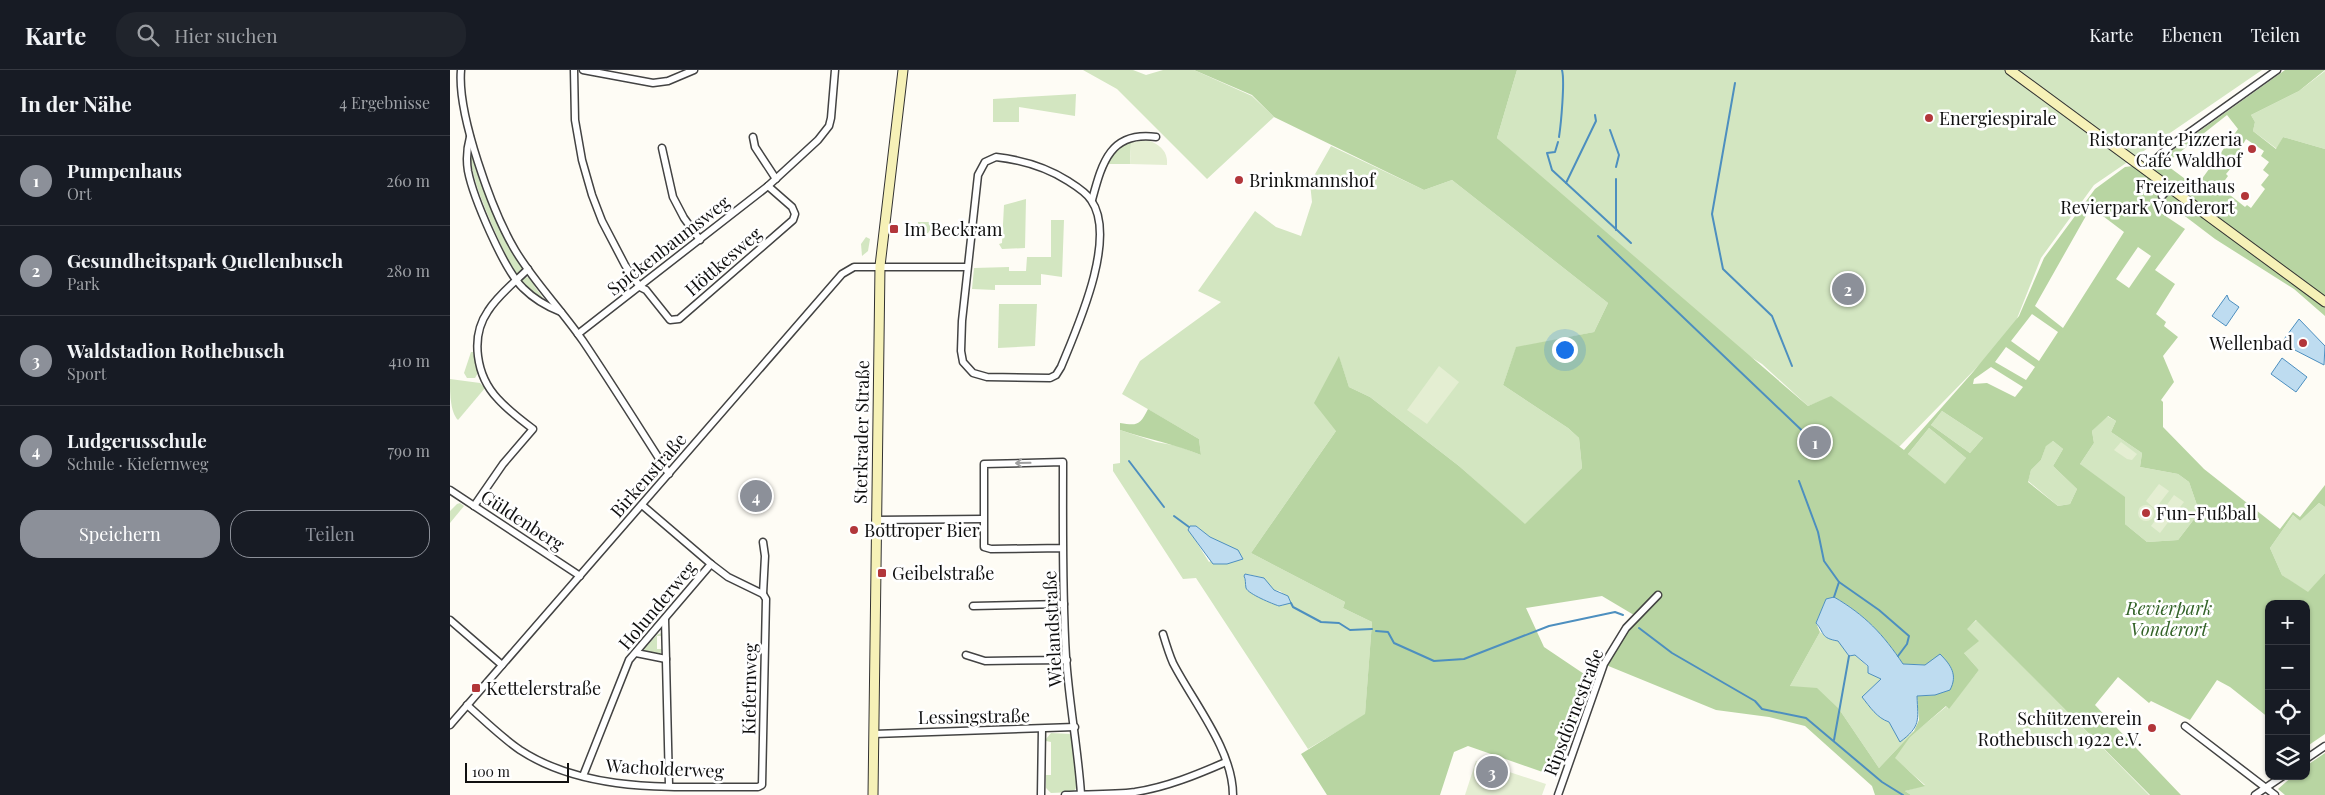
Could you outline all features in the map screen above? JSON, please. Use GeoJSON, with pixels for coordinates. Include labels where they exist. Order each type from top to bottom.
{"type":"FeatureCollection","features":[{"type":"Feature","properties":{"kind":"main road","name":"Sterkrader Straße"},"geometry":{"type":"LineString","coordinates":[[873,795],[880,266],[903,70]]}},
{"type":"Feature","properties":{"kind":"main road"},"geometry":{"type":"LineString","coordinates":[[2010,70],[2325,302]]}},
{"type":"Feature","properties":{"kind":"street"},"geometry":{"type":"LineString","coordinates":[[461,70],[461,97],[471,136],[504,227],[514,249],[578,334],[669,474]]}},
{"type":"Feature","properties":{"kind":"street"},"geometry":{"type":"LineString","coordinates":[[574,70],[575,120],[582,160],[592,195],[625,265],[640,287]]}},
{"type":"Feature","properties":{"kind":"street"},"geometry":{"type":"LineString","coordinates":[[583,70],[653,83],[668,82],[692,70]]}},
{"type":"Feature","properties":{"kind":"street","name":"Spickenbaumsweg"},"geometry":{"type":"LineString","coordinates":[[578,334],[768,186],[818,140],[828,126],[835,70]]}},
{"type":"Feature","properties":{"kind":"street"},"geometry":{"type":"LineString","coordinates":[[2144,169],[2169,147],[2277,70]]}},
{"type":"Feature","properties":{"kind":"street"},"geometry":{"type":"LineString","coordinates":[[1092,200],[1076,186],[1054,172],[1014,159],[996,157],[990,159],[980,168],[967,268],[961,351],[967,368],[973,373],[987,377],[1050,378],[1056,375],[1069,348],[1094,277],[1099,256],[1100,230],[1092,200],[1102,164],[1113,148],[1129,138],[1144,135],[1156,137]]}},
{"type":"Feature","properties":{"kind":"street"},"geometry":{"type":"LineString","coordinates":[[471,136],[467,156],[468,172],[504,259],[522,288],[551,308],[562,313]]}},
{"type":"Feature","properties":{"kind":"street"},"geometry":{"type":"LineString","coordinates":[[753,137],[755,146],[776,179]]}},
{"type":"Feature","properties":{"kind":"street"},"geometry":{"type":"LineString","coordinates":[[662,148],[673,197],[684,218],[700,240]]}},
{"type":"Feature","properties":{"kind":"street","name":"Höttkesweg"},"geometry":{"type":"LineString","coordinates":[[640,287],[646,290],[670,320],[678,319],[793,220],[795,214],[792,208],[768,186]]}},
{"type":"Feature","properties":{"kind":"street"},"geometry":{"type":"LineString","coordinates":[[2162,196],[2169,188]]}},
{"type":"Feature","properties":{"kind":"street","name":"Birkenstraße"},"geometry":{"type":"LineString","coordinates":[[450,725],[842,274],[854,267],[967,268]]}},
{"type":"Feature","properties":{"kind":"street"},"geometry":{"type":"LineString","coordinates":[[474,506],[502,464],[533,429],[498,399],[490,389],[484,379],[478,352],[478,336],[481,322],[489,309],[528,269]]}},
{"type":"Feature","properties":{"kind":"street","name":"Wielandstraße"},"geometry":{"type":"LineString","coordinates":[[983,519],[984,464],[1063,462],[1064,604],[1067,660],[1081,794]]}},
{"type":"Feature","properties":{"kind":"street","name":"Güldenberg"},"geometry":{"type":"LineString","coordinates":[[450,490],[580,576]]}},
{"type":"Feature","properties":{"kind":"street"},"geometry":{"type":"LineString","coordinates":[[642,505],[728,577],[763,594]]}},
{"type":"Feature","properties":{"kind":"street"},"geometry":{"type":"LineString","coordinates":[[876,520],[983,519],[983,545],[986,548],[1063,548]]}},
{"type":"Feature","properties":{"kind":"street","name":"Kiefernweg"},"geometry":{"type":"LineString","coordinates":[[762,785],[766,599],[763,594],[765,556],[763,542]]}},
{"type":"Feature","properties":{"kind":"street","name":"Holunderweg"},"geometry":{"type":"LineString","coordinates":[[583,776],[625,667],[711,564]]}},
{"type":"Feature","properties":{"kind":"street","name":"Ripsdörnestraße"},"geometry":{"type":"LineString","coordinates":[[1558,795],[1604,664],[1626,628],[1658,595]]}},
{"type":"Feature","properties":{"kind":"street"},"geometry":{"type":"LineString","coordinates":[[973,606],[1064,604]]}},
{"type":"Feature","properties":{"kind":"street"},"geometry":{"type":"LineString","coordinates":[[665,619],[669,785]]}},
{"type":"Feature","properties":{"kind":"street"},"geometry":{"type":"LineString","coordinates":[[450,620],[502,665]]}},
{"type":"Feature","properties":{"kind":"street"},"geometry":{"type":"LineString","coordinates":[[1163,634],[1172,662],[1200,710],[1226,762],[1232,795]]}},
{"type":"Feature","properties":{"kind":"street"},"geometry":{"type":"LineString","coordinates":[[636,653],[666,659]]}},
{"type":"Feature","properties":{"kind":"street"},"geometry":{"type":"LineString","coordinates":[[966,656],[985,661],[1067,660]]}},
{"type":"Feature","properties":{"kind":"street","name":"Wacholderweg"},"geometry":{"type":"LineString","coordinates":[[467,705],[519,749],[562,771],[626,784],[758,787],[762,785]]}},
{"type":"Feature","properties":{"kind":"street"},"geometry":{"type":"LineString","coordinates":[[2185,726],[2274,795]]}},
{"type":"Feature","properties":{"kind":"street","name":"Lessingstraße"},"geometry":{"type":"LineString","coordinates":[[874,734],[1075,727]]}},
{"type":"Feature","properties":{"kind":"street"},"geometry":{"type":"LineString","coordinates":[[1041,795],[1042,729]]}},
{"type":"Feature","properties":{"kind":"street"},"geometry":{"type":"LineString","coordinates":[[2310,756],[2325,746]]}},
{"type":"Feature","properties":{"kind":"street"},"geometry":{"type":"LineString","coordinates":[[1066,795],[1133,792],[1158,788],[1226,762]]}},
{"type":"Feature","properties":{"kind":"street"},"geometry":{"type":"LineString","coordinates":[[2255,795],[2277,780]]}},
{"type":"Feature","properties":{"kind":"green space"},"geometry":{"type":"Polygon","coordinates":[[[1083,70],[1133,70],[1146,75],[1163,70],[1194,70],[1252,96],[1274,117],[1207,179],[1117,89],[1083,70]]]}},
{"type":"Feature","properties":{"kind":"green space","name":"Revierpark Vonderort"},"geometry":{"type":"Polygon","coordinates":[[[1194,70],[1517,70],[1497,138],[1808,406],[1831,396],[1904,450],[1973,372],[2019,316],[2044,258],[2095,189],[2125,167],[2155,163],[2285,70],[2325,70],[2299,91],[2251,115],[2255,122],[2253,131],[2276,149],[2283,137],[2325,149],[2325,316],[2294,289],[2215,239],[2169,204],[2161,213],[2185,229],[2155,270],[2175,284],[2156,314],[2166,322],[2164,326],[2178,337],[2163,356],[2174,382],[2161,400],[2163,402],[2163,427],[2204,469],[2280,529],[2293,512],[2300,517],[2325,485],[2325,507],[2319,503],[2300,521],[2293,515],[2270,548],[2282,575],[2308,592],[2325,573],[2325,734],[2310,744],[2310,600],[2265,600],[2265,715],[2230,687],[2217,680],[2190,720],[2151,701],[2149,703],[2118,677],[2095,705],[2181,795],[2150,795],[1976,620],[1967,629],[1979,641],[1964,653],[1979,670],[1949,709],[1946,706],[1910,737],[1895,758],[1925,786],[1905,791],[1911,795],[1875,795],[1872,786],[1805,726],[1769,717],[1716,710],[1606,665],[1621,640],[1639,618],[1602,596],[1526,608],[1544,647],[1593,680],[1557,777],[1468,746],[1454,752],[1440,795],[1327,795],[1301,754],[1365,714],[1372,622],[1343,608],[1345,602],[1251,553],[1336,431],[1314,403],[1339,356],[1349,387],[1370,397],[1459,466],[1525,524],[1582,468],[1579,438],[1568,428],[1503,385],[1516,347],[1594,332],[1608,303],[1452,180],[1424,190],[1274,117],[1252,95],[1194,70]],[[2227,115],[2165,164],[2196,187],[2238,129],[2227,115]],[[2246,139],[2234,160],[2236,162],[2226,174],[2228,176],[2220,187],[2245,207],[2247,205],[2251,208],[2265,189],[2261,185],[2269,175],[2263,170],[2269,162],[2261,156],[2264,151],[2246,139]],[[2091,207],[2035,306],[2063,328],[2124,232],[2091,207]],[[2138,247],[2116,279],[2129,288],[2151,256],[2138,247]],[[2032,314],[2011,341],[2039,361],[2058,332],[2032,314]],[[2006,347],[1995,362],[2026,380],[2035,367],[2006,347]],[[1991,367],[1974,379],[1973,384],[1987,383],[2015,397],[2023,387],[1991,367]],[[1942,411],[1931,425],[1970,453],[1983,438],[1942,411]],[[2108,416],[2092,431],[2094,443],[2080,464],[2125,497],[2125,524],[2147,542],[2178,540],[2195,518],[2198,508],[2189,482],[2178,474],[2140,467],[2142,453],[2111,432],[2116,421],[2108,416]],[[1929,428],[1908,454],[1945,484],[1966,458],[1929,428]],[[2053,441],[2046,446],[2041,460],[2031,470],[2028,482],[2058,506],[2070,504],[2077,489],[2053,466],[2063,449],[2053,441]],[[1834,597],[1826,599],[1816,623],[1820,632],[1790,686],[1817,688],[1839,709],[1879,768],[1914,731],[1919,720],[1917,696],[1935,695],[1925,665],[1903,664],[1873,626],[1834,597]]]}},
{"type":"Feature","properties":{"kind":"green space"},"geometry":{"type":"Polygon","coordinates":[[[1517,70],[2262,70],[2094,185],[2041,258],[2016,321],[1984,360],[1899,447],[1831,397],[1808,406],[1762,364],[1725,341],[1497,138],[1517,70]]]}},
{"type":"Feature","properties":{"kind":"green space"},"geometry":{"type":"Polygon","coordinates":[[[2325,71],[2325,149],[2283,137],[2277,149],[2253,131],[2255,122],[2251,115],[2299,91],[2325,71]]]}},
{"type":"Feature","properties":{"kind":"green space"},"geometry":{"type":"Polygon","coordinates":[[[1076,94],[1075,116],[1019,107],[1019,122],[993,122],[993,99],[1076,94]]]}},
{"type":"Feature","properties":{"kind":"green space"},"geometry":{"type":"Polygon","coordinates":[[[1148,140],[1165,152],[1167,165],[1130,164],[1131,142],[1148,140]]]}},
{"type":"Feature","properties":{"kind":"green space"},"geometry":{"type":"Polygon","coordinates":[[[1131,142],[1130,164],[1107,164],[1120,148],[1131,142]]]}},
{"type":"Feature","properties":{"kind":"green space"},"geometry":{"type":"Polygon","coordinates":[[[1331,146],[1424,190],[1452,180],[1608,303],[1594,332],[1516,348],[1503,385],[1568,428],[1579,438],[1582,468],[1525,525],[1459,466],[1370,397],[1349,387],[1339,357],[1336,431],[1251,553],[1345,602],[1343,608],[1372,622],[1365,715],[1308,749],[1196,578],[1183,579],[1113,471],[1113,464],[1120,463],[1120,430],[1156,442],[1178,446],[1201,455],[1199,439],[1122,394],[1140,361],[1221,302],[1198,291],[1255,211],[1276,227],[1301,236],[1312,202],[1310,183],[1331,146]],[[1196,526],[1189,530],[1209,562],[1232,549],[1210,537],[1196,526]],[[1247,574],[1244,576],[1246,585],[1260,598],[1282,606],[1290,599],[1280,591],[1274,590],[1260,577],[1247,574]]]}},
{"type":"Feature","properties":{"kind":"green space"},"geometry":{"type":"Polygon","coordinates":[[[472,150],[502,231],[522,266],[522,270],[518,274],[515,274],[486,211],[474,174],[471,160],[472,150]]]}},
{"type":"Feature","properties":{"kind":"green space"},"geometry":{"type":"Polygon","coordinates":[[[1026,199],[1025,248],[1002,249],[999,244],[1002,243],[1004,205],[1026,199]]]}},
{"type":"Feature","properties":{"kind":"green space"},"geometry":{"type":"Polygon","coordinates":[[[1051,220],[1064,220],[1062,277],[1041,274],[1041,285],[995,285],[995,290],[972,289],[974,268],[1009,267],[1009,271],[1026,271],[1027,257],[1051,257],[1051,220]]]}},
{"type":"Feature","properties":{"kind":"green space"},"geometry":{"type":"Polygon","coordinates":[[[918,222],[930,222],[928,233],[922,233],[918,229],[918,222]]]}},
{"type":"Feature","properties":{"kind":"green space"},"geometry":{"type":"Polygon","coordinates":[[[866,237],[870,239],[868,251],[862,256],[861,244],[866,237]]]}},
{"type":"Feature","properties":{"kind":"green space"},"geometry":{"type":"Polygon","coordinates":[[[525,277],[531,278],[535,287],[549,306],[523,286],[521,282],[525,277]]]}},
{"type":"Feature","properties":{"kind":"green space"},"geometry":{"type":"Polygon","coordinates":[[[999,304],[1037,304],[1035,346],[998,348],[999,304]]]}},
{"type":"Feature","properties":{"kind":"green space"},"geometry":{"type":"Polygon","coordinates":[[[471,352],[473,352],[478,373],[475,378],[467,378],[464,373],[471,352]]]}},
{"type":"Feature","properties":{"kind":"green space"},"geometry":{"type":"Polygon","coordinates":[[[1439,366],[1459,382],[1427,424],[1407,410],[1439,366]]]}},
{"type":"Feature","properties":{"kind":"green space"},"geometry":{"type":"Polygon","coordinates":[[[450,379],[480,383],[485,388],[458,420],[452,407],[450,379]]]}},
{"type":"Feature","properties":{"kind":"green space"},"geometry":{"type":"Polygon","coordinates":[[[1148,409],[1199,439],[1201,455],[1120,430],[1120,423],[1138,423],[1148,409]]]}},
{"type":"Feature","properties":{"kind":"green space"},"geometry":{"type":"Polygon","coordinates":[[[1942,411],[1983,438],[1970,453],[1931,425],[1942,411]]]}},
{"type":"Feature","properties":{"kind":"green space"},"geometry":{"type":"Polygon","coordinates":[[[2107,416],[2116,421],[2111,432],[2142,453],[2140,467],[2178,474],[2189,482],[2198,508],[2195,518],[2178,540],[2147,542],[2125,524],[2080,464],[2094,443],[2092,431],[2107,416]]]}},
{"type":"Feature","properties":{"kind":"green space"},"geometry":{"type":"Polygon","coordinates":[[[1929,428],[1966,458],[1945,485],[1908,454],[1929,428]]]}},
{"type":"Feature","properties":{"kind":"green space"},"geometry":{"type":"Polygon","coordinates":[[[2053,441],[2063,449],[2053,466],[2077,489],[2070,504],[2058,506],[2028,481],[2031,470],[2041,460],[2046,445],[2053,441]]]}},
{"type":"Feature","properties":{"kind":"green space"},"geometry":{"type":"Polygon","coordinates":[[[2121,442],[2137,454],[2132,460],[2127,459],[2114,450],[2121,442]]]}},
{"type":"Feature","properties":{"kind":"green space"},"geometry":{"type":"Polygon","coordinates":[[[2159,484],[2169,491],[2155,509],[2146,501],[2159,484]]]}},
{"type":"Feature","properties":{"kind":"green space"},"geometry":{"type":"Polygon","coordinates":[[[2174,495],[2184,502],[2170,520],[2161,513],[2174,495]]]}},
{"type":"Feature","properties":{"kind":"green space"},"geometry":{"type":"Polygon","coordinates":[[[460,503],[464,506],[450,523],[450,511],[460,503]]]}},
{"type":"Feature","properties":{"kind":"green space"},"geometry":{"type":"Polygon","coordinates":[[[2319,503],[2325,507],[2325,573],[2308,593],[2282,575],[2270,548],[2293,515],[2300,521],[2319,503]]]}},
{"type":"Feature","properties":{"kind":"green space","name":"Fun-Fußball"},"geometry":{"type":"Polygon","coordinates":[[[2146,505],[2154,513],[2146,521],[2138,513],[2146,505]]]}},
{"type":"Feature","properties":{"kind":"green space"},"geometry":{"type":"Polygon","coordinates":[[[2160,514],[2169,521],[2160,533],[2151,526],[2160,514]]]}},
{"type":"Feature","properties":{"kind":"green space"},"geometry":{"type":"Polygon","coordinates":[[[1977,620],[2149,795],[1911,795],[1905,791],[1925,785],[1894,758],[1909,737],[1947,706],[1948,709],[1979,670],[1964,653],[1966,629],[1977,620]]]}},
{"type":"Feature","properties":{"kind":"green space"},"geometry":{"type":"Polygon","coordinates":[[[1820,632],[1830,639],[1838,641],[1849,656],[1855,655],[1881,679],[1863,697],[1877,715],[1889,722],[1900,741],[1914,731],[1879,768],[1839,709],[1790,686],[1820,632]]]}},
{"type":"Feature","properties":{"kind":"green space"},"geometry":{"type":"Polygon","coordinates":[[[662,633],[662,636],[657,636],[657,649],[662,649],[661,653],[643,652],[644,648],[658,634],[662,633]]]}},
{"type":"Feature","properties":{"kind":"green space"},"geometry":{"type":"Polygon","coordinates":[[[1051,733],[1071,734],[1077,787],[1073,792],[1051,793],[1046,788],[1046,775],[1051,775],[1051,742],[1046,741],[1046,739],[1051,733]]]}},
{"type":"Feature","properties":{"kind":"green space"},"geometry":{"type":"Polygon","coordinates":[[[2325,753],[2325,795],[2285,795],[2278,789],[2288,780],[2310,780],[2310,763],[2325,753]]]}},
{"type":"Feature","properties":{"kind":"green space"},"geometry":{"type":"Polygon","coordinates":[[[1476,761],[1546,784],[1542,795],[1465,795],[1476,761]]]}},
{"type":"Feature","properties":{"kind":"water"},"geometry":{"type":"Polygon","coordinates":[[[2227,295],[2229,300],[2239,307],[2226,326],[2212,316],[2227,295]]]}},
{"type":"Feature","properties":{"kind":"water","name":"Wellenbad"},"geometry":{"type":"Polygon","coordinates":[[[2299,319],[2325,346],[2324,365],[2282,342],[2299,319]]]}},
{"type":"Feature","properties":{"kind":"water"},"geometry":{"type":"Polygon","coordinates":[[[2282,358],[2307,377],[2296,392],[2271,374],[2282,358]]]}},
{"type":"Feature","properties":{"kind":"water"},"geometry":{"type":"Polygon","coordinates":[[[1190,526],[1196,526],[1210,537],[1238,550],[1243,559],[1227,564],[1213,564],[1188,530],[1190,526]]]}},
{"type":"Feature","properties":{"kind":"water"},"geometry":{"type":"Polygon","coordinates":[[[1245,574],[1264,578],[1274,590],[1288,596],[1291,603],[1279,606],[1251,593],[1246,588],[1245,574]]]}},
{"type":"Feature","properties":{"kind":"water"},"geometry":{"type":"Polygon","coordinates":[[[1834,597],[1873,626],[1903,664],[1925,665],[1940,654],[1952,670],[1953,680],[1950,690],[1935,695],[1917,696],[1917,722],[1912,732],[1900,742],[1889,722],[1877,715],[1862,697],[1881,679],[1868,673],[1868,666],[1855,655],[1849,656],[1838,641],[1826,637],[1816,623],[1826,599],[1834,597]]]}},
{"type":"Feature","properties":{"kind":"waterway"},"geometry":{"type":"LineString","coordinates":[[1559,137],[1563,93],[1562,70]]}},
{"type":"Feature","properties":{"kind":"waterway"},"geometry":{"type":"LineString","coordinates":[[1735,83],[1712,214],[1723,269],[1772,316],[1792,366]]}},
{"type":"Feature","properties":{"kind":"waterway"},"geometry":{"type":"LineString","coordinates":[[1566,183],[1596,121],[1595,115]]}},
{"type":"Feature","properties":{"kind":"waterway"},"geometry":{"type":"LineString","coordinates":[[1610,130],[1619,155],[1616,167]]}},
{"type":"Feature","properties":{"kind":"waterway"},"geometry":{"type":"LineString","coordinates":[[1558,142],[1555,152],[1547,153],[1552,170],[1631,243]]}},
{"type":"Feature","properties":{"kind":"waterway"},"geometry":{"type":"LineString","coordinates":[[1616,179],[1616,230]]}},
{"type":"Feature","properties":{"kind":"waterway"},"geometry":{"type":"LineString","coordinates":[[1598,236],[1813,441]]}},
{"type":"Feature","properties":{"kind":"waterway"},"geometry":{"type":"LineString","coordinates":[[1129,461],[1164,507]]}},
{"type":"Feature","properties":{"kind":"waterway"},"geometry":{"type":"LineString","coordinates":[[1799,481],[1818,532],[1824,561],[1839,582],[1834,597]]}},
{"type":"Feature","properties":{"kind":"waterway"},"geometry":{"type":"LineString","coordinates":[[1174,516],[1189,527]]}},
{"type":"Feature","properties":{"kind":"waterway"},"geometry":{"type":"LineString","coordinates":[[1839,582],[1879,610],[1909,636],[1907,644],[1898,656]]}},
{"type":"Feature","properties":{"kind":"waterway"},"geometry":{"type":"LineString","coordinates":[[1291,603],[1293,607],[1321,622],[1339,623],[1350,630],[1372,629]]}},
{"type":"Feature","properties":{"kind":"waterway"},"geometry":{"type":"LineString","coordinates":[[1376,631],[1388,632],[1394,643],[1434,661],[1464,659],[1549,626],[1615,612],[1623,615]]}},
{"type":"Feature","properties":{"kind":"waterway"},"geometry":{"type":"LineString","coordinates":[[1639,628],[1672,653],[1755,701],[1762,709],[1806,718],[1882,782],[1903,795]]}},
{"type":"Feature","properties":{"kind":"waterway"},"geometry":{"type":"LineString","coordinates":[[1834,740],[1849,656]]}},
{"type":"Feature","properties":{"kind":"place","name":"Energiespirale"},"geometry":{"type":"Point","coordinates":[1929,118]}},
{"type":"Feature","properties":{"kind":"place","name":"Ristorante Pizzeria Café Waldhof"},"geometry":{"type":"Point","coordinates":[2252,149]}},
{"type":"Feature","properties":{"kind":"place","name":"Brinkmannshof"},"geometry":{"type":"Point","coordinates":[1239,180]}},
{"type":"Feature","properties":{"kind":"place","name":"Freizeithaus Revierpark Vonderort"},"geometry":{"type":"Point","coordinates":[2245,196]}},
{"type":"Feature","properties":{"kind":"place","name":"Im Beckram"},"geometry":{"type":"Point","coordinates":[894,229]}},
{"type":"Feature","properties":{"kind":"place","name":"Gesundheitspark Quellenbusch"},"geometry":{"type":"Point","coordinates":[1848,289]}},
{"type":"Feature","properties":{"kind":"place","name":"Wellenbad"},"geometry":{"type":"Point","coordinates":[2303,343]}},
{"type":"Feature","properties":{"kind":"place","name":"Pumpenhaus"},"geometry":{"type":"Point","coordinates":[1815,442]}},
{"type":"Feature","properties":{"kind":"place","name":"Ludgerusschule"},"geometry":{"type":"Point","coordinates":[756,496]}},
{"type":"Feature","properties":{"kind":"place","name":"Fun-Fußball"},"geometry":{"type":"Point","coordinates":[2146,513]}},
{"type":"Feature","properties":{"kind":"place","name":"Bottroper Bier"},"geometry":{"type":"Point","coordinates":[854,530]}},
{"type":"Feature","properties":{"kind":"place","name":"Geibelstraße"},"geometry":{"type":"Point","coordinates":[882,573]}},
{"type":"Feature","properties":{"kind":"place","name":"Kettelerstraße"},"geometry":{"type":"Point","coordinates":[476,688]}},
{"type":"Feature","properties":{"kind":"place","name":"Schützenverein Rothebusch 1922 e.V."},"geometry":{"type":"Point","coordinates":[2152,728]}},
{"type":"Feature","properties":{"kind":"place","name":"Waldstadion Rothebusch"},"geometry":{"type":"Point","coordinates":[1492,772]}}]}
